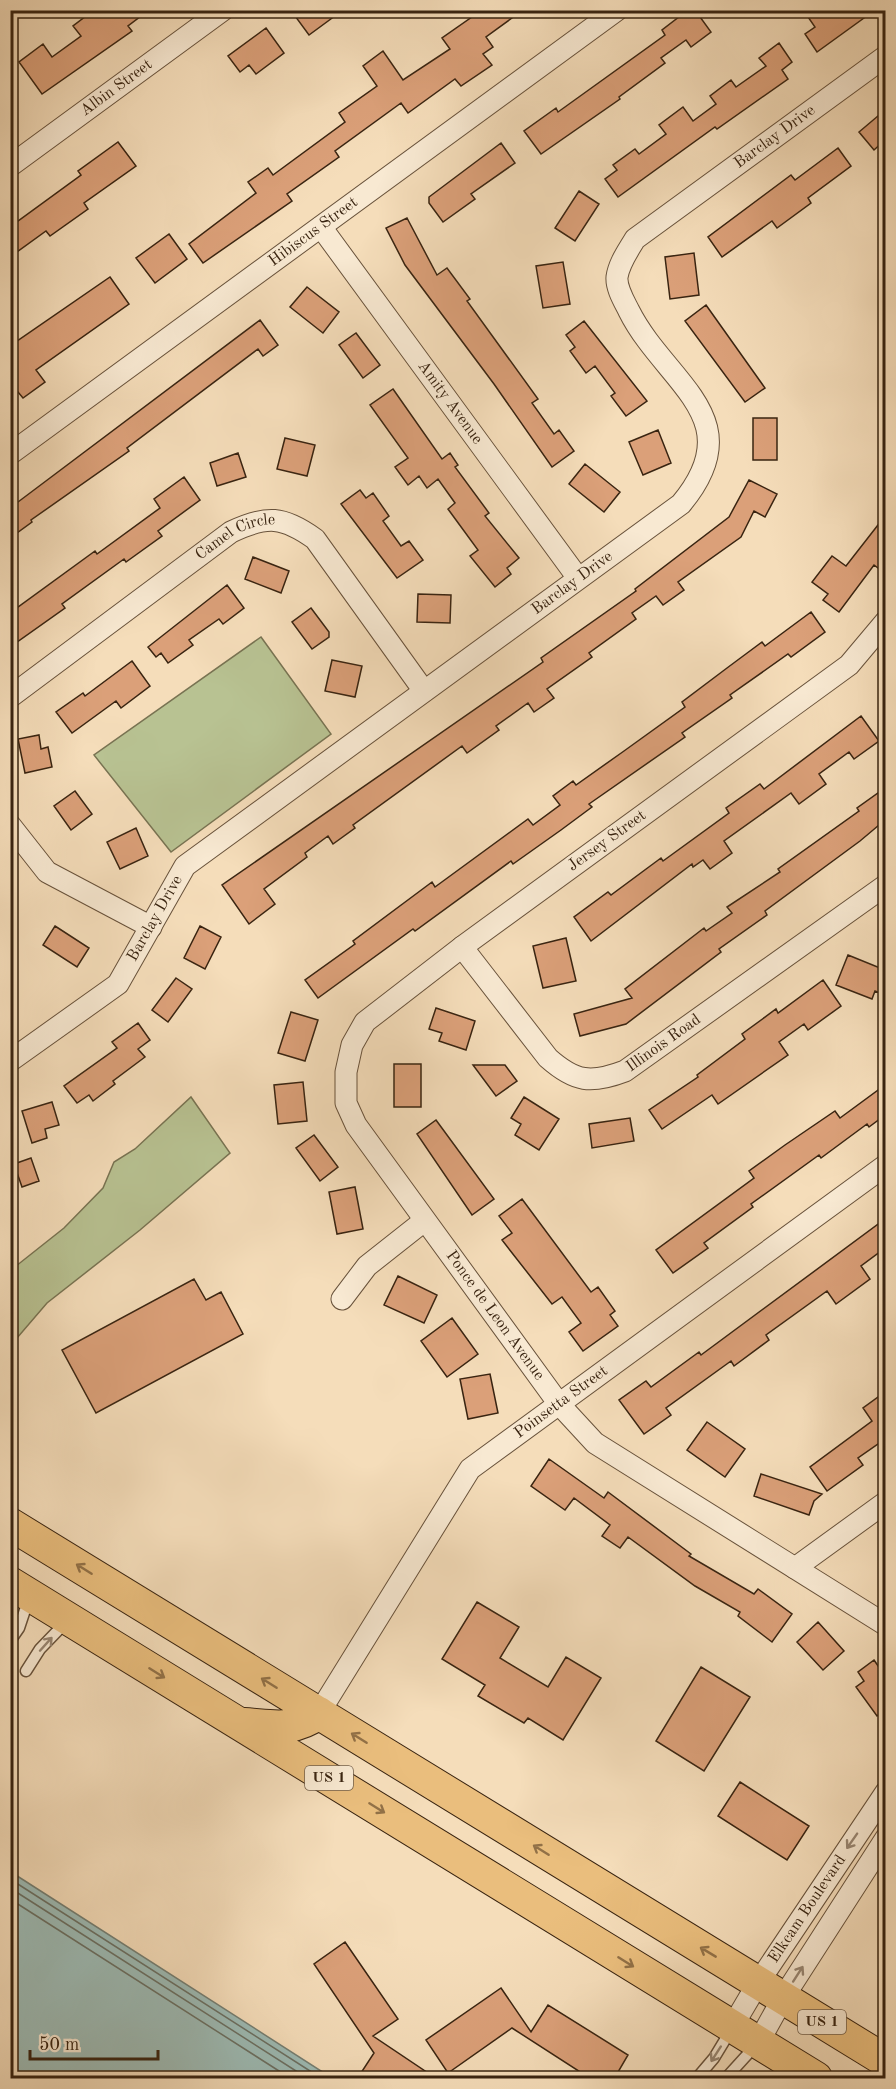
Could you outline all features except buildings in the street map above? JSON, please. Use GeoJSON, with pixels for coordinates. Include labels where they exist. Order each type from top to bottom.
{"type":"FeatureCollection","features":[{"type":"Feature","properties":{"kind":"main road","name":"US 1"},"geometry":{"type":"LineString","coordinates":[[10,1524],[885,2061]]}},
{"type":"Feature","properties":{"kind":"main road","name":"US 1"},"geometry":{"type":"LineString","coordinates":[[20,1589],[816,2079]]}},
{"type":"Feature","properties":{"kind":"main road"},"geometry":{"type":"LineString","coordinates":[[240,1724],[291,1727],[304,1724],[319,1713]]}},
{"type":"Feature","properties":{"kind":"street","name":"Albin Street"},"geometry":{"type":"LineString","coordinates":[[10,166],[223,10]]}},
{"type":"Feature","properties":{"kind":"street","name":"Hibiscus Street"},"geometry":{"type":"LineString","coordinates":[[10,454],[617,10]]}},
{"type":"Feature","properties":{"kind":"street","name":"Barclay Drive"},"geometry":{"type":"LineString","coordinates":[[10,1061],[118,984],[185,866],[681,504],[696,486],[707,461],[709,440],[704,414],[633,319],[622,297],[617,278],[622,260],[635,239],[885,56]]}},
{"type":"Feature","properties":{"kind":"street","name":"Amity Avenue"},"geometry":{"type":"LineString","coordinates":[[321,227],[578,578]]}},
{"type":"Feature","properties":{"kind":"street","name":"Camel Circle"},"geometry":{"type":"LineString","coordinates":[[10,697],[231,532],[253,522],[276,519],[297,526],[315,539],[424,691]]}},
{"type":"Feature","properties":{"kind":"street","name":"Jersey Street"},"geometry":{"type":"LineString","coordinates":[[346,1072],[352,1045],[365,1022],[462,947],[849,665],[885,621]]}},
{"type":"Feature","properties":{"kind":"street"},"geometry":{"type":"LineString","coordinates":[[10,825],[48,872],[152,927]]}},
{"type":"Feature","properties":{"kind":"street","name":"Illinois Road"},"geometry":{"type":"LineString","coordinates":[[462,947],[548,1058],[561,1070],[580,1079],[603,1079],[625,1071],[882,895]]}},
{"type":"Feature","properties":{"kind":"street","name":"Ponce de Leon Avenue"},"geometry":{"type":"LineString","coordinates":[[346,1072],[346,1103],[356,1125],[559,1404],[595,1443],[885,1625]]}},
{"type":"Feature","properties":{"kind":"street","name":"Poinsetta Street"},"geometry":{"type":"LineString","coordinates":[[319,1713],[470,1469],[885,1164]]}},
{"type":"Feature","properties":{"kind":"street"},"geometry":{"type":"LineString","coordinates":[[342,1299],[367,1266],[424,1221]]}},
{"type":"Feature","properties":{"kind":"street"},"geometry":{"type":"LineString","coordinates":[[795,1568],[885,1502]]}},
{"type":"Feature","properties":{"kind":"street","name":"Elkcam Boulevard"},"geometry":{"type":"LineString","coordinates":[[758,2043],[770,1990],[885,1792]]}},
{"type":"Feature","properties":{"kind":"street","name":"Elkcam Boulevard"},"geometry":{"type":"LineString","coordinates":[[732,2027],[770,1990],[885,1838]]}},
{"type":"Feature","properties":{"kind":"lane"},"geometry":{"type":"LineString","coordinates":[[10,1641],[19,1628],[20,1589]]}},
{"type":"Feature","properties":{"kind":"lane"},"geometry":{"type":"LineString","coordinates":[[26,1671],[40,1649],[69,1619]]}},
{"type":"Feature","properties":{"kind":"lane"},"geometry":{"type":"LineString","coordinates":[[697,2079],[714,2058],[732,2027]]}},
{"type":"Feature","properties":{"kind":"lane"},"geometry":{"type":"LineString","coordinates":[[726,2079],[758,2043]]}},
{"type":"Feature","properties":{"kind":"green space"},"geometry":{"type":"Polygon","coordinates":[[[261,637],[331,734],[171,852],[94,755],[261,637]]]}},
{"type":"Feature","properties":{"kind":"green space"},"geometry":{"type":"Polygon","coordinates":[[[191,1097],[230,1153],[140,1230],[47,1303],[11,1345],[11,1270],[64,1228],[103,1188],[114,1162],[135,1149],[191,1097]]]}},
{"type":"Feature","properties":{"kind":"water"},"geometry":{"type":"Polygon","coordinates":[[[11,1872],[332,2078],[11,2078],[11,1872]]]}}]}
